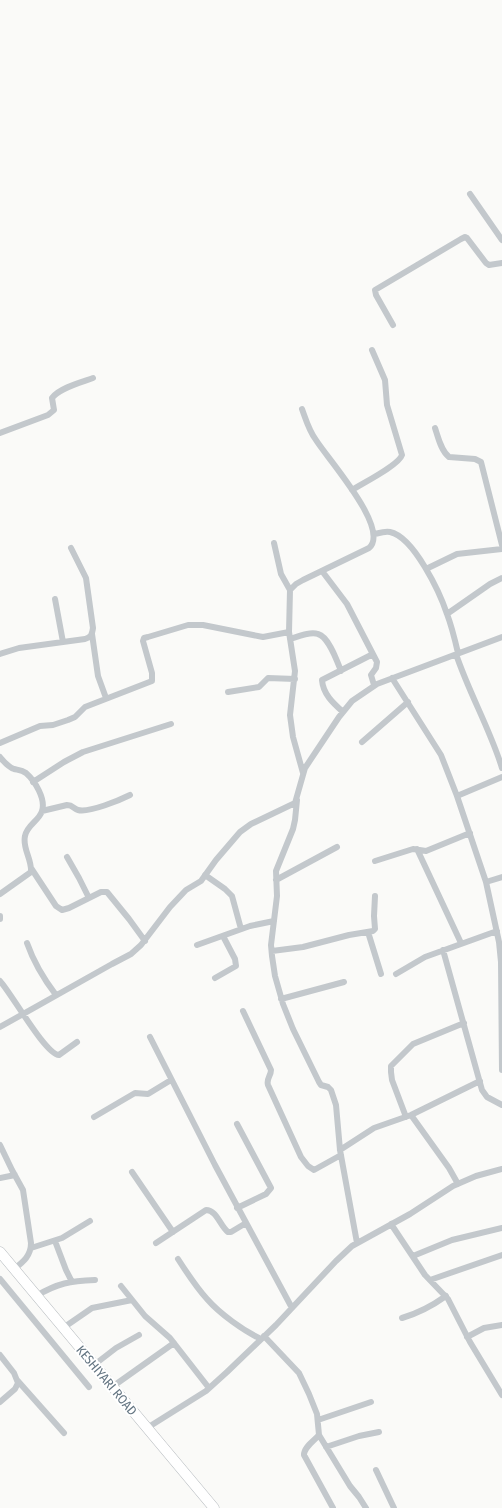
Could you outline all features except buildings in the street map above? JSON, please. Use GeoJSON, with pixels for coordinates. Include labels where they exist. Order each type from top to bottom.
{"type":"FeatureCollection","features":[{"type":"Feature","properties":{"kind":"main road","name":"KESHIYARI ROAD"},"geometry":{"type":"LineString","coordinates":[[0,1252],[214,1508]]}},
{"type":"Feature","properties":{"kind":"street"},"geometry":{"type":"LineString","coordinates":[[470,194],[502,240]]}},
{"type":"Feature","properties":{"kind":"street"},"geometry":{"type":"LineString","coordinates":[[497,232],[502,227]]}},
{"type":"Feature","properties":{"kind":"street"},"geometry":{"type":"LineString","coordinates":[[393,325],[374,290],[461,238],[468,238],[489,265],[502,264]]}},
{"type":"Feature","properties":{"kind":"street"},"geometry":{"type":"LineString","coordinates":[[352,490],[389,468],[399,460],[402,455],[387,405],[385,380],[372,350]]}},
{"type":"Feature","properties":{"kind":"street"},"geometry":{"type":"LineString","coordinates":[[0,433],[48,415],[54,410],[52,398],[54,395],[93,378]]}},
{"type":"Feature","properties":{"kind":"street"},"geometry":{"type":"LineString","coordinates":[[290,590],[296,584],[369,548],[374,541],[374,534],[358,497],[316,440],[306,422],[302,409]]}},
{"type":"Feature","properties":{"kind":"street"},"geometry":{"type":"LineString","coordinates":[[434,428],[445,455],[448,457],[475,459],[481,462],[502,545]]}},
{"type":"Feature","properties":{"kind":"street"},"geometry":{"type":"LineString","coordinates":[[374,534],[390,532],[400,538],[412,549],[426,569],[447,614],[462,673],[492,741],[502,768]]}},
{"type":"Feature","properties":{"kind":"street"},"geometry":{"type":"LineString","coordinates":[[274,542],[281,574],[290,590],[289,636],[295,666],[295,679],[291,702],[291,725],[303,773]]}},
{"type":"Feature","properties":{"kind":"street"},"geometry":{"type":"LineString","coordinates":[[71,548],[86,578],[98,676],[106,698]]}},
{"type":"Feature","properties":{"kind":"street"},"geometry":{"type":"LineString","coordinates":[[426,569],[457,554],[502,549]]}},
{"type":"Feature","properties":{"kind":"street"},"geometry":{"type":"LineString","coordinates":[[322,571],[348,604],[373,654],[377,665],[371,675],[374,685]]}},
{"type":"Feature","properties":{"kind":"street"},"geometry":{"type":"LineString","coordinates":[[447,614],[490,584],[502,578]]}},
{"type":"Feature","properties":{"kind":"street"},"geometry":{"type":"LineString","coordinates":[[55,599],[63,642]]}},
{"type":"Feature","properties":{"kind":"street"},"geometry":{"type":"LineString","coordinates":[[0,743],[40,726],[53,726],[68,720],[75,717],[85,707],[152,681],[152,673],[144,645],[144,638],[188,625],[200,625],[263,637],[313,633],[320,635],[328,645],[341,671]]}},
{"type":"Feature","properties":{"kind":"street"},"geometry":{"type":"LineString","coordinates":[[0,654],[19,648],[89,638],[92,634]]}},
{"type":"Feature","properties":{"kind":"street"},"geometry":{"type":"LineString","coordinates":[[358,1242],[340,1152],[338,1120],[334,1096],[328,1087],[319,1082],[293,1028],[281,999],[275,976],[272,951],[277,896],[276,870],[278,862],[293,829],[296,800],[303,773],[342,712],[352,701],[374,685],[502,637]]}},
{"type":"Feature","properties":{"kind":"street"},"geometry":{"type":"LineString","coordinates":[[342,712],[329,700],[322,682],[323,678],[341,671],[373,654]]}},
{"type":"Feature","properties":{"kind":"street"},"geometry":{"type":"LineString","coordinates":[[228,692],[259,687],[268,678],[295,679]]}},
{"type":"Feature","properties":{"kind":"street"},"geometry":{"type":"LineString","coordinates":[[392,678],[437,747],[457,796],[486,882],[500,939],[502,1070]]}},
{"type":"Feature","properties":{"kind":"street"},"geometry":{"type":"LineString","coordinates":[[362,742],[408,702]]}},
{"type":"Feature","properties":{"kind":"street"},"geometry":{"type":"LineString","coordinates":[[33,782],[64,762],[83,752],[171,724]]}},
{"type":"Feature","properties":{"kind":"street"},"geometry":{"type":"LineString","coordinates":[[0,757],[13,769],[25,773],[33,782],[43,801],[42,812]]}},
{"type":"Feature","properties":{"kind":"street"},"geometry":{"type":"LineString","coordinates":[[457,796],[502,777]]}},
{"type":"Feature","properties":{"kind":"street"},"geometry":{"type":"LineString","coordinates":[[130,795],[111,804],[84,810],[79,810],[71,805],[67,805],[42,812],[26,830],[24,840],[31,868],[58,908],[66,910],[101,892],[107,892],[145,941]]}},
{"type":"Feature","properties":{"kind":"street"},"geometry":{"type":"LineString","coordinates":[[0,1027],[131,954],[145,941],[170,907],[205,876],[216,860],[240,832],[251,824],[292,805],[296,800]]}},
{"type":"Feature","properties":{"kind":"street"},"geometry":{"type":"LineString","coordinates":[[375,861],[413,849],[426,851],[470,833]]}},
{"type":"Feature","properties":{"kind":"street"},"geometry":{"type":"LineString","coordinates":[[276,880],[337,847]]}},
{"type":"Feature","properties":{"kind":"street"},"geometry":{"type":"LineString","coordinates":[[417,849],[461,943]]}},
{"type":"Feature","properties":{"kind":"street"},"geometry":{"type":"LineString","coordinates":[[67,857],[80,878],[88,898]]}},
{"type":"Feature","properties":{"kind":"street"},"geometry":{"type":"LineString","coordinates":[[0,894],[29,874],[31,872],[31,868]]}},
{"type":"Feature","properties":{"kind":"street"},"geometry":{"type":"LineString","coordinates":[[205,876],[225,889],[232,896],[241,929]]}},
{"type":"Feature","properties":{"kind":"street"},"geometry":{"type":"LineString","coordinates":[[486,882],[502,877]]}},
{"type":"Feature","properties":{"kind":"street"},"geometry":{"type":"LineString","coordinates":[[0,885],[7,888]]}},
{"type":"Feature","properties":{"kind":"street"},"geometry":{"type":"LineString","coordinates":[[272,951],[303,947],[349,935],[368,932],[375,929],[375,896]]}},
{"type":"Feature","properties":{"kind":"street"},"geometry":{"type":"LineString","coordinates":[[198,945],[241,929],[274,921]]}},
{"type":"Feature","properties":{"kind":"street"},"geometry":{"type":"LineString","coordinates":[[396,974],[420,960],[443,950],[497,931]]}},
{"type":"Feature","properties":{"kind":"street"},"geometry":{"type":"LineString","coordinates":[[368,932],[381,974]]}},
{"type":"Feature","properties":{"kind":"street"},"geometry":{"type":"LineString","coordinates":[[215,978],[236,966],[235,959],[223,936]]}},
{"type":"Feature","properties":{"kind":"street"},"geometry":{"type":"LineString","coordinates":[[27,943],[40,972],[56,995]]}},
{"type":"Feature","properties":{"kind":"street"},"geometry":{"type":"LineString","coordinates":[[443,950],[482,1090],[487,1097],[502,1105]]}},
{"type":"Feature","properties":{"kind":"street"},"geometry":{"type":"LineString","coordinates":[[0,982],[53,1053],[59,1055],[78,1042]]}},
{"type":"Feature","properties":{"kind":"street"},"geometry":{"type":"LineString","coordinates":[[281,999],[344,982]]}},
{"type":"Feature","properties":{"kind":"street"},"geometry":{"type":"LineString","coordinates":[[244,1011],[271,1070],[271,1074],[267,1079],[268,1085],[301,1157],[308,1166],[314,1170],[374,1128],[408,1116],[480,1081]]}},
{"type":"Feature","properties":{"kind":"street"},"geometry":{"type":"LineString","coordinates":[[458,1184],[449,1168],[408,1116],[390,1072],[391,1066],[413,1044],[464,1023]]}},
{"type":"Feature","properties":{"kind":"street"},"geometry":{"type":"LineString","coordinates":[[150,1037],[238,1208],[292,1308]]}},
{"type":"Feature","properties":{"kind":"street"},"geometry":{"type":"LineString","coordinates":[[94,1117],[134,1093],[148,1094],[171,1080]]}},
{"type":"Feature","properties":{"kind":"street"},"geometry":{"type":"LineString","coordinates":[[237,1124],[271,1188],[266,1194],[238,1208]]}},
{"type":"Feature","properties":{"kind":"street"},"geometry":{"type":"LineString","coordinates":[[0,1145],[24,1193],[31,1248],[27,1258],[14,1269]]}},
{"type":"Feature","properties":{"kind":"street"},"geometry":{"type":"LineString","coordinates":[[146,1428],[209,1388],[263,1338],[347,1250],[358,1242],[410,1214],[458,1184],[476,1176],[502,1169]]}},
{"type":"Feature","properties":{"kind":"street"},"geometry":{"type":"LineString","coordinates":[[132,1172],[173,1232]]}},
{"type":"Feature","properties":{"kind":"street"},"geometry":{"type":"LineString","coordinates":[[0,1178],[15,1175]]}},
{"type":"Feature","properties":{"kind":"street"},"geometry":{"type":"LineString","coordinates":[[156,1243],[206,1210],[214,1213],[228,1232],[231,1232],[246,1223]]}},
{"type":"Feature","properties":{"kind":"street"},"geometry":{"type":"LineString","coordinates":[[31,1248],[55,1241],[68,1235],[90,1221]]}},
{"type":"Feature","properties":{"kind":"street"},"geometry":{"type":"LineString","coordinates":[[392,1224],[412,1256],[430,1280],[446,1296],[467,1337],[502,1395]]}},
{"type":"Feature","properties":{"kind":"street"},"geometry":{"type":"LineString","coordinates":[[412,1256],[452,1240],[502,1228]]}},
{"type":"Feature","properties":{"kind":"street"},"geometry":{"type":"LineString","coordinates":[[55,1241],[72,1282]]}},
{"type":"Feature","properties":{"kind":"street"},"geometry":{"type":"LineString","coordinates":[[430,1280],[502,1255]]}},
{"type":"Feature","properties":{"kind":"street"},"geometry":{"type":"LineString","coordinates":[[178,1259],[210,1304],[248,1333],[263,1338],[299,1373],[310,1394],[318,1420],[319,1435],[350,1486],[360,1497],[366,1508]]}},
{"type":"Feature","properties":{"kind":"street"},"geometry":{"type":"LineString","coordinates":[[0,1279],[89,1387]]}},
{"type":"Feature","properties":{"kind":"street"},"geometry":{"type":"LineString","coordinates":[[36,1296],[56,1285],[95,1280]]}},
{"type":"Feature","properties":{"kind":"street"},"geometry":{"type":"LineString","coordinates":[[121,1286],[145,1316],[174,1343],[209,1388]]}},
{"type":"Feature","properties":{"kind":"street"},"geometry":{"type":"LineString","coordinates":[[402,1318],[416,1314],[433,1306],[446,1296]]}},
{"type":"Feature","properties":{"kind":"street"},"geometry":{"type":"LineString","coordinates":[[63,1328],[92,1308],[132,1300]]}},
{"type":"Feature","properties":{"kind":"street"},"geometry":{"type":"LineString","coordinates":[[467,1337],[484,1328],[502,1325]]}},
{"type":"Feature","properties":{"kind":"street"},"geometry":{"type":"LineString","coordinates":[[94,1365],[116,1348],[139,1336]]}},
{"type":"Feature","properties":{"kind":"street"},"geometry":{"type":"LineString","coordinates":[[112,1387],[174,1343]]}},
{"type":"Feature","properties":{"kind":"street"},"geometry":{"type":"LineString","coordinates":[[0,1355],[18,1380],[64,1433]]}},
{"type":"Feature","properties":{"kind":"street"},"geometry":{"type":"LineString","coordinates":[[0,1402],[17,1387],[18,1380]]}},
{"type":"Feature","properties":{"kind":"street"},"geometry":{"type":"LineString","coordinates":[[318,1420],[371,1402]]}},
{"type":"Feature","properties":{"kind":"street"},"geometry":{"type":"LineString","coordinates":[[326,1447],[362,1435],[379,1432]]}},
{"type":"Feature","properties":{"kind":"street"},"geometry":{"type":"LineString","coordinates":[[319,1435],[306,1449],[304,1455],[333,1508]]}},
{"type":"Feature","properties":{"kind":"street"},"geometry":{"type":"LineString","coordinates":[[376,1470],[394,1508]]}}]}
